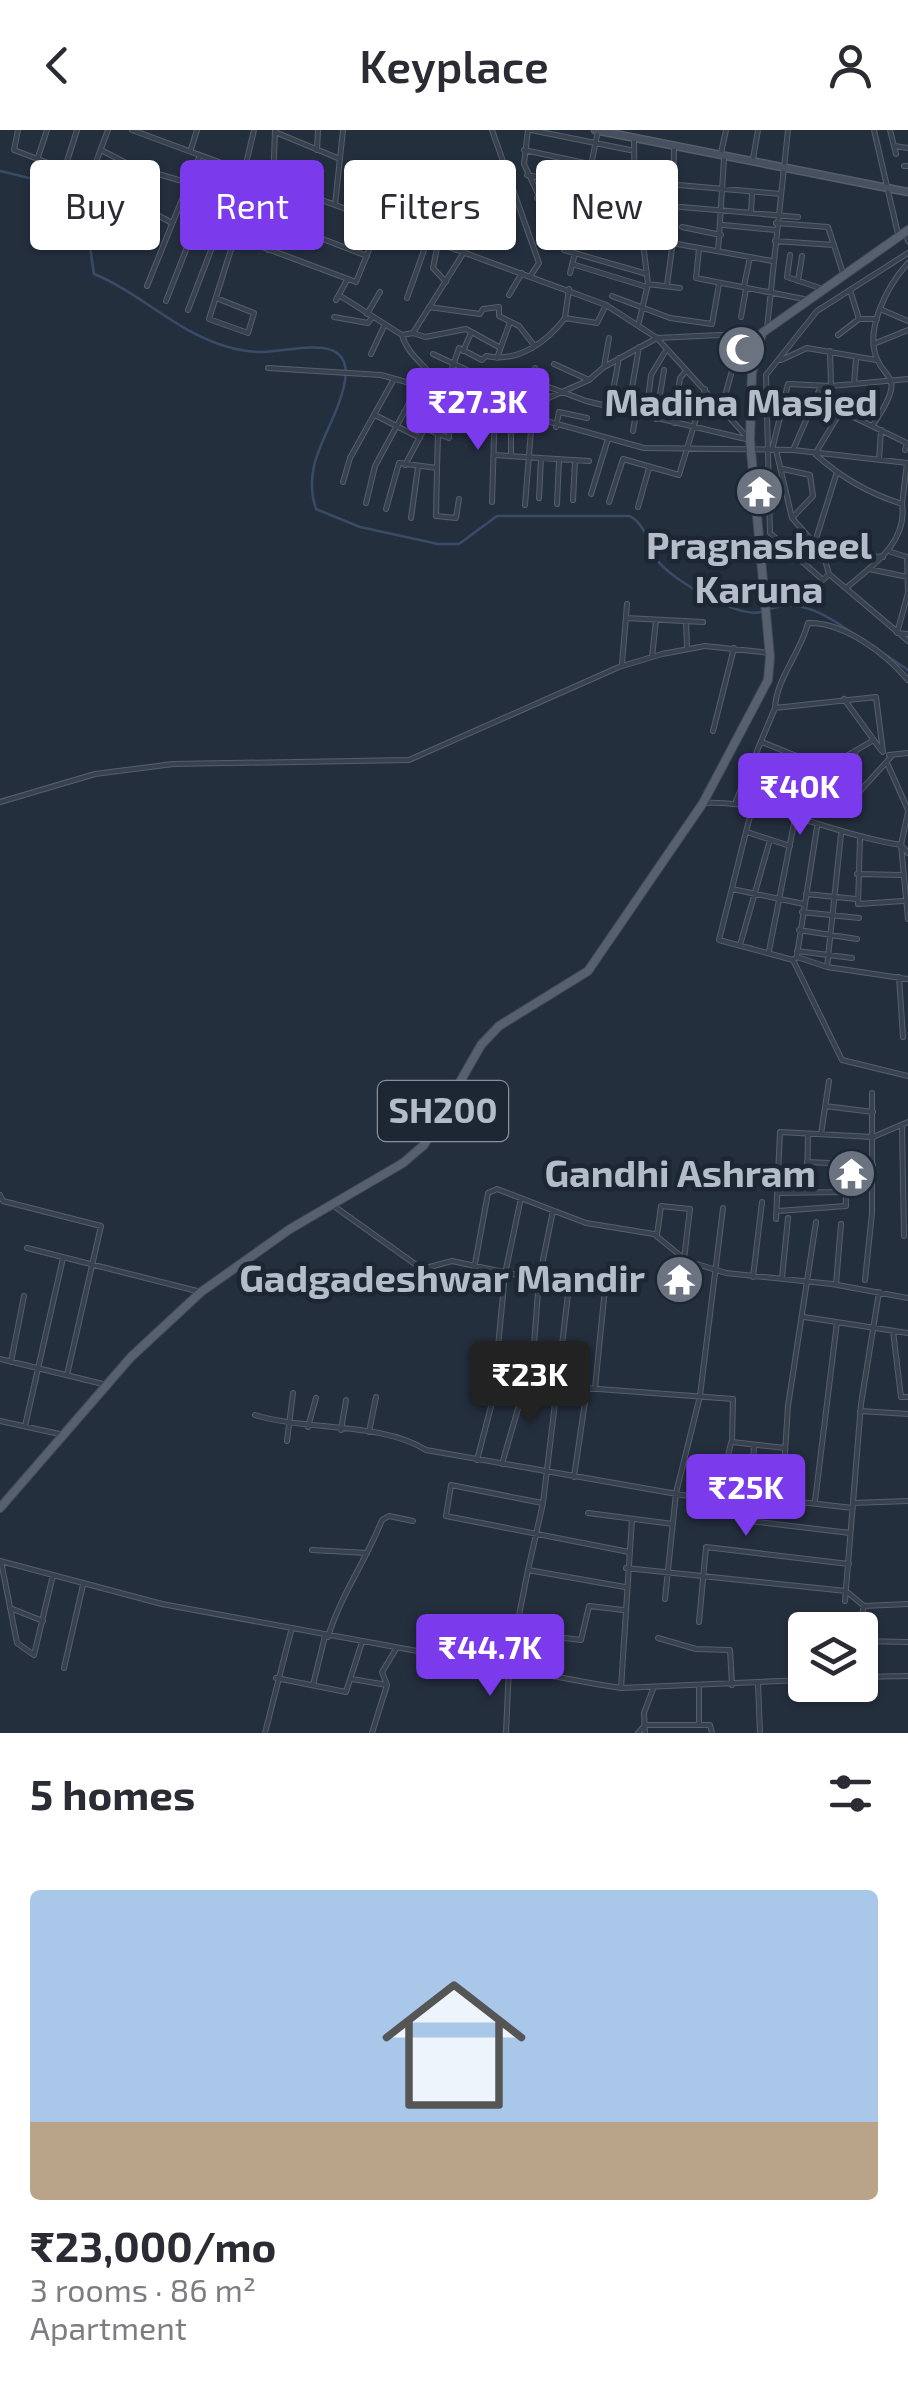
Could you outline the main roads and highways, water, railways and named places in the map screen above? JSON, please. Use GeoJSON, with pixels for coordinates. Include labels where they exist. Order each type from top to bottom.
{"type":"FeatureCollection","features":[{"type":"Feature","properties":{"kind":"main road"},"geometry":{"type":"LineString","coordinates":[[596,130],[908,192]]}},
{"type":"Feature","properties":{"kind":"main road","name":"SH200"},"geometry":{"type":"LineString","coordinates":[[0,1508],[108,1385],[201,1292],[330,1204],[389,1172],[424,1145],[481,1045],[500,1026],[588,971],[704,803],[764,688],[770,652],[751,444],[752,373],[765,331],[905,234]]}},
{"type":"Feature","properties":{"kind":"waterway"},"geometry":{"type":"LineString","coordinates":[[0,171],[58,185],[84,206],[94,274],[192,332],[239,350],[312,347],[335,352],[342,358],[346,369],[340,402],[312,476],[316,509],[360,527],[438,544],[459,544],[497,516],[630,516],[641,526],[658,561],[677,578],[722,604],[761,612]]}},
{"type":"Feature","properties":{"kind":"waterway"},"geometry":{"type":"LineString","coordinates":[[769,609],[805,608],[857,636]]}},
{"type":"Feature","properties":{"kind":"waterway"},"geometry":{"type":"LineString","coordinates":[[880,651],[908,670]]}},
{"type":"Feature","properties":{"kind":"place","name":"Madina Masjed"},"geometry":{"type":"Point","coordinates":[741,349]}},
{"type":"Feature","properties":{"kind":"place","name":"Pragnasheel Karuna"},"geometry":{"type":"Point","coordinates":[759,492]}},
{"type":"Feature","properties":{"kind":"place","name":"Gandhi Ashram"},"geometry":{"type":"Point","coordinates":[851,1174]}},
{"type":"Feature","properties":{"kind":"place","name":"Gadgadeshwar Mandir"},"geometry":{"type":"Point","coordinates":[680,1279]}}]}
